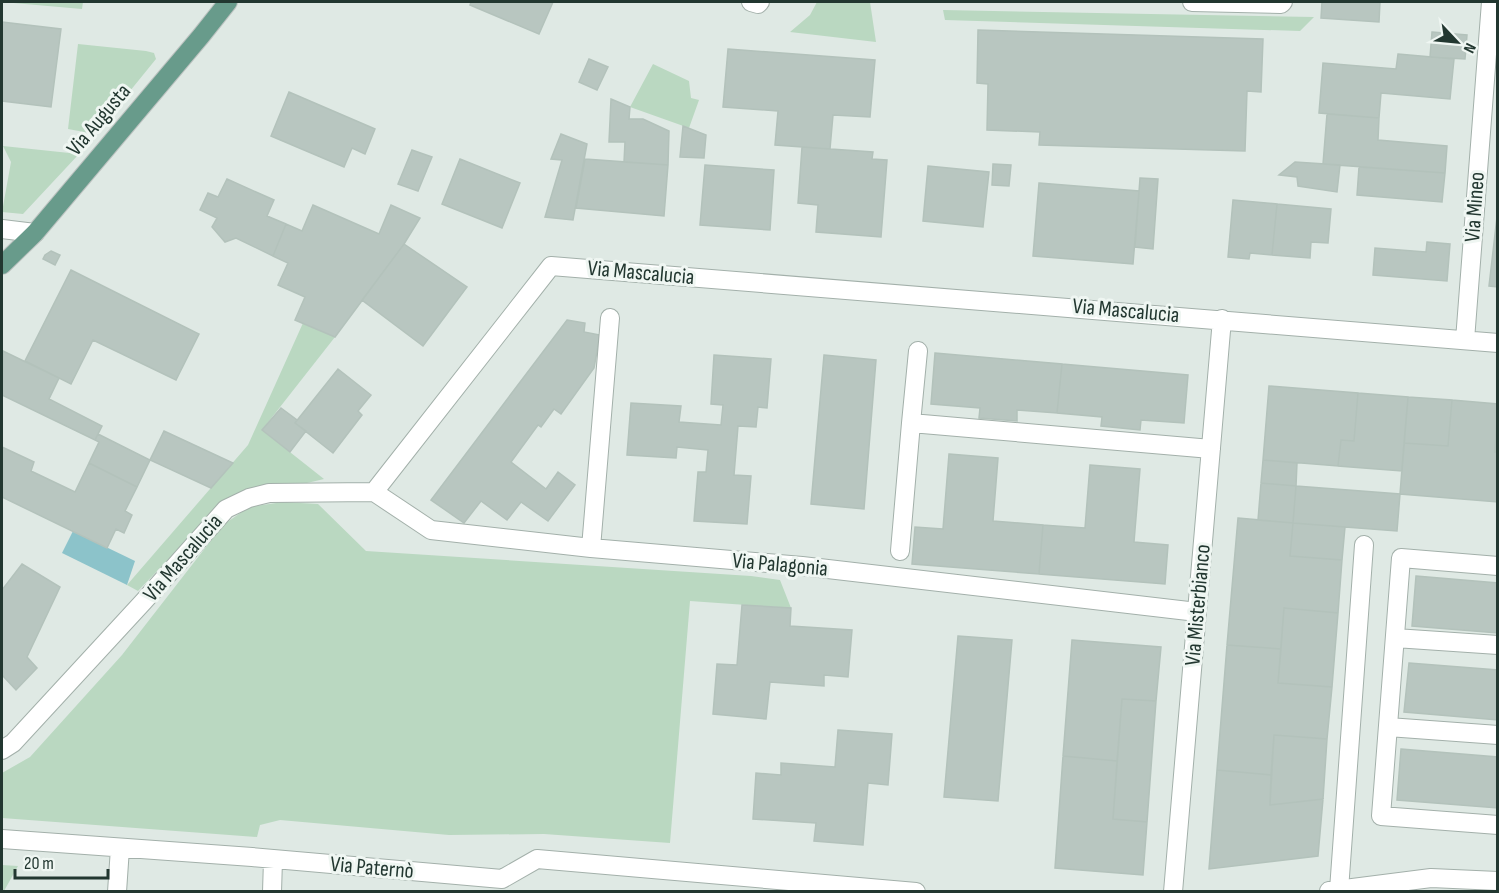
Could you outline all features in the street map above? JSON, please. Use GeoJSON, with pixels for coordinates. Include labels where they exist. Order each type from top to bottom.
{"type":"FeatureCollection","features":[{"type":"Feature","properties":{"kind":"main road","name":"Via Augusta"},"geometry":{"type":"LineString","coordinates":[[2,265],[35,233],[228,2]]}},
{"type":"Feature","properties":{"kind":"street"},"geometry":{"type":"LineString","coordinates":[[751,2],[758,4],[760,2]]}},
{"type":"Feature","properties":{"kind":"street"},"geometry":{"type":"LineString","coordinates":[[1192,2],[1281,4],[1283,2]]}},
{"type":"Feature","properties":{"kind":"street","name":"Via Mineo"},"geometry":{"type":"LineString","coordinates":[[1465,340],[1490,113],[1491,2]]}},
{"type":"Feature","properties":{"kind":"street"},"geometry":{"type":"LineString","coordinates":[[2,229],[35,233]]}},
{"type":"Feature","properties":{"kind":"street","name":"Via Mascalucia"},"geometry":{"type":"LineString","coordinates":[[2,750],[13,743],[144,602],[226,509],[249,498],[269,493],[374,492],[551,266],[1497,343]]}},
{"type":"Feature","properties":{"kind":"street"},"geometry":{"type":"LineString","coordinates":[[591,548],[610,318]]}},
{"type":"Feature","properties":{"kind":"street","name":"Via Misterbianco"},"geometry":{"type":"LineString","coordinates":[[1173,891],[1222,319]]}},
{"type":"Feature","properties":{"kind":"street"},"geometry":{"type":"LineString","coordinates":[[900,551],[918,351]]}},
{"type":"Feature","properties":{"kind":"street"},"geometry":{"type":"LineString","coordinates":[[911,423],[1211,449]]}},
{"type":"Feature","properties":{"kind":"street","name":"Via Palagonia"},"geometry":{"type":"LineString","coordinates":[[374,492],[431,530],[591,548],[802,566],[1197,612]]}},
{"type":"Feature","properties":{"kind":"street"},"geometry":{"type":"LineString","coordinates":[[1364,545],[1334,891],[1431,878],[1497,881]]}},
{"type":"Feature","properties":{"kind":"street"},"geometry":{"type":"LineString","coordinates":[[1497,566],[1401,558],[1381,816],[1497,825]]}},
{"type":"Feature","properties":{"kind":"street"},"geometry":{"type":"LineString","coordinates":[[1395,638],[1497,645]]}},
{"type":"Feature","properties":{"kind":"street"},"geometry":{"type":"LineString","coordinates":[[1388,727],[1497,735]]}},
{"type":"Feature","properties":{"kind":"street","name":"Via Paternò"},"geometry":{"type":"LineString","coordinates":[[2,839],[273,860],[502,885],[537,859],[916,891]]}},
{"type":"Feature","properties":{"kind":"street"},"geometry":{"type":"LineString","coordinates":[[117,891],[120,848]]}},
{"type":"Feature","properties":{"kind":"street"},"geometry":{"type":"LineString","coordinates":[[272,891],[273,860]]}},
{"type":"Feature","properties":{"kind":"green space"},"geometry":{"type":"Polygon","coordinates":[[[2,2],[83,2],[82,9],[2,2]]]}},
{"type":"Feature","properties":{"kind":"green space"},"geometry":{"type":"Polygon","coordinates":[[[817,2],[870,2],[876,42],[790,32],[810,15],[817,2]]]}},
{"type":"Feature","properties":{"kind":"green space"},"geometry":{"type":"Polygon","coordinates":[[[943,10],[1314,17],[1300,31],[945,20],[943,10]]]}},
{"type":"Feature","properties":{"kind":"green space"},"geometry":{"type":"Polygon","coordinates":[[[78,44],[146,51],[154,53],[156,59],[95,134],[68,129],[78,44]]]}},
{"type":"Feature","properties":{"kind":"green space"},"geometry":{"type":"Polygon","coordinates":[[[653,64],[689,81],[691,98],[699,100],[689,128],[630,107],[653,64]]]}},
{"type":"Feature","properties":{"kind":"green space"},"geometry":{"type":"Polygon","coordinates":[[[3,146],[79,154],[23,214],[2,212],[11,162],[3,146]]]}},
{"type":"Feature","properties":{"kind":"green space"},"geometry":{"type":"Polygon","coordinates":[[[303,323],[335,337],[262,430],[324,479],[222,503],[138,591],[127,585],[248,445],[303,323]]]}},
{"type":"Feature","properties":{"kind":"green space"},"geometry":{"type":"Polygon","coordinates":[[[283,502],[318,504],[366,551],[751,576],[780,580],[791,608],[690,601],[670,843],[544,834],[449,835],[280,820],[260,825],[257,837],[2,818],[2,773],[30,757],[122,655],[223,525],[249,507],[283,502]]]}},
{"type":"Feature","properties":{"kind":"green space"},"geometry":{"type":"Polygon","coordinates":[[[2,865],[18,866],[4,891],[2,891],[2,865]]]}},
{"type":"Feature","properties":{"kind":"water"},"geometry":{"type":"Polygon","coordinates":[[[73,531],[135,561],[127,585],[62,553],[73,531]]]}},
{"type":"Feature","properties":{"kind":"building"},"geometry":{"type":"Polygon","coordinates":[[[471,2],[553,2],[539,34],[470,5],[471,2]]]}},
{"type":"Feature","properties":{"kind":"building"},"geometry":{"type":"Polygon","coordinates":[[[1322,2],[1380,2],[1379,22],[1321,18],[1322,2]]]}},
{"type":"Feature","properties":{"kind":"building"},"geometry":{"type":"Polygon","coordinates":[[[2,22],[61,29],[51,107],[2,101],[2,22]]]}},
{"type":"Feature","properties":{"kind":"building"},"geometry":{"type":"Polygon","coordinates":[[[978,30],[1263,39],[1261,92],[1247,91],[1245,151],[1039,145],[1040,132],[987,130],[988,84],[977,83],[978,30]]]}},
{"type":"Feature","properties":{"kind":"building"},"geometry":{"type":"Polygon","coordinates":[[[1432,32],[1467,35],[1465,59],[1430,57],[1432,32]]]}},
{"type":"Feature","properties":{"kind":"building"},"geometry":{"type":"Polygon","coordinates":[[[728,49],[875,60],[870,117],[833,115],[830,149],[775,145],[778,111],[723,107],[728,49]]]}},
{"type":"Feature","properties":{"kind":"building"},"geometry":{"type":"Polygon","coordinates":[[[1398,54],[1454,59],[1450,99],[1381,93],[1379,118],[1319,113],[1323,63],[1396,69],[1398,54]]]}},
{"type":"Feature","properties":{"kind":"building"},"geometry":{"type":"Polygon","coordinates":[[[589,59],[608,67],[597,90],[579,82],[589,59]]]}},
{"type":"Feature","properties":{"kind":"building"},"geometry":{"type":"Polygon","coordinates":[[[289,92],[375,129],[365,154],[352,148],[344,167],[271,136],[289,92]]]}},
{"type":"Feature","properties":{"kind":"building"},"geometry":{"type":"Polygon","coordinates":[[[611,99],[630,107],[629,119],[643,119],[669,131],[668,165],[624,162],[625,142],[609,142],[611,99]]]}},
{"type":"Feature","properties":{"kind":"building"},"geometry":{"type":"Polygon","coordinates":[[[1327,114],[1379,118],[1378,140],[1447,146],[1445,173],[1323,164],[1327,114]]]}},
{"type":"Feature","properties":{"kind":"building"},"geometry":{"type":"Polygon","coordinates":[[[683,126],[706,135],[704,158],[680,157],[683,126]]]}},
{"type":"Feature","properties":{"kind":"building"},"geometry":{"type":"Polygon","coordinates":[[[561,134],[587,144],[573,220],[545,217],[562,160],[551,159],[561,134]]]}},
{"type":"Feature","properties":{"kind":"building"},"geometry":{"type":"Polygon","coordinates":[[[802,147],[873,152],[872,159],[887,160],[881,237],[816,232],[818,205],[798,203],[802,147]]]}},
{"type":"Feature","properties":{"kind":"building"},"geometry":{"type":"Polygon","coordinates":[[[412,150],[432,157],[418,191],[398,184],[412,150]]]}},
{"type":"Feature","properties":{"kind":"building"},"geometry":{"type":"Polygon","coordinates":[[[460,159],[520,183],[502,228],[442,204],[460,159]]]}},
{"type":"Feature","properties":{"kind":"building"},"geometry":{"type":"Polygon","coordinates":[[[585,159],[668,165],[664,216],[576,208],[585,159]]]}},
{"type":"Feature","properties":{"kind":"building"},"geometry":{"type":"Polygon","coordinates":[[[1295,162],[1340,165],[1337,192],[1298,186],[1297,177],[1279,175],[1295,162]]]}},
{"type":"Feature","properties":{"kind":"building"},"geometry":{"type":"Polygon","coordinates":[[[993,164],[1011,165],[1009,186],[992,185],[993,164]]]}},
{"type":"Feature","properties":{"kind":"building"},"geometry":{"type":"Polygon","coordinates":[[[705,165],[774,170],[770,230],[700,225],[705,165]]]}},
{"type":"Feature","properties":{"kind":"building"},"geometry":{"type":"Polygon","coordinates":[[[928,166],[989,172],[983,227],[923,221],[928,166]]]}},
{"type":"Feature","properties":{"kind":"building"},"geometry":{"type":"Polygon","coordinates":[[[1359,167],[1445,173],[1442,202],[1357,195],[1359,167]]]}},
{"type":"Feature","properties":{"kind":"building"},"geometry":{"type":"Polygon","coordinates":[[[1140,178],[1158,179],[1153,249],[1135,247],[1140,178]]]}},
{"type":"Feature","properties":{"kind":"building"},"geometry":{"type":"Polygon","coordinates":[[[227,179],[274,200],[267,216],[286,224],[273,256],[236,238],[225,242],[212,227],[217,218],[200,210],[208,193],[218,197],[227,179]]]}},
{"type":"Feature","properties":{"kind":"building"},"geometry":{"type":"Polygon","coordinates":[[[1039,183],[1139,191],[1133,264],[1033,256],[1039,183]]]}},
{"type":"Feature","properties":{"kind":"building"},"geometry":{"type":"Polygon","coordinates":[[[1233,200],[1277,204],[1272,255],[1250,253],[1249,259],[1228,257],[1233,200]]]}},
{"type":"Feature","properties":{"kind":"building"},"geometry":{"type":"Polygon","coordinates":[[[1277,204],[1331,209],[1328,243],[1311,242],[1310,258],[1272,255],[1277,204]]]}},
{"type":"Feature","properties":{"kind":"building"},"geometry":{"type":"Polygon","coordinates":[[[313,205],[379,234],[391,205],[420,218],[404,244],[335,337],[295,320],[305,297],[278,285],[288,263],[273,256],[286,224],[302,231],[313,205]]]}},
{"type":"Feature","properties":{"kind":"building"},"geometry":{"type":"Polygon","coordinates":[[[1498,217],[1498,287],[1489,286],[1498,217]]]}},
{"type":"Feature","properties":{"kind":"building"},"geometry":{"type":"Polygon","coordinates":[[[1427,242],[1450,244],[1447,281],[1373,275],[1375,248],[1426,252],[1427,242]]]}},
{"type":"Feature","properties":{"kind":"building"},"geometry":{"type":"Polygon","coordinates":[[[404,244],[467,287],[423,346],[362,300],[404,244]]]}},
{"type":"Feature","properties":{"kind":"building"},"geometry":{"type":"Polygon","coordinates":[[[51,251],[60,255],[55,265],[43,259],[51,251]]]}},
{"type":"Feature","properties":{"kind":"building"},"geometry":{"type":"Polygon","coordinates":[[[71,270],[199,334],[176,380],[93,340],[71,384],[25,361],[71,270]]]}},
{"type":"Feature","properties":{"kind":"building"},"geometry":{"type":"Polygon","coordinates":[[[567,320],[585,323],[584,332],[600,335],[594,368],[561,414],[554,409],[541,427],[538,425],[511,462],[546,489],[558,472],[575,485],[548,521],[521,502],[507,520],[481,501],[464,523],[431,500],[567,320]]]}},
{"type":"Feature","properties":{"kind":"building"},"geometry":{"type":"Polygon","coordinates":[[[3,351],[59,378],[49,399],[102,426],[95,440],[2,395],[3,351]]]}},
{"type":"Feature","properties":{"kind":"building"},"geometry":{"type":"Polygon","coordinates":[[[935,353],[1062,364],[1057,413],[1017,410],[1017,421],[979,418],[980,408],[931,404],[935,353]]]}},
{"type":"Feature","properties":{"kind":"building"},"geometry":{"type":"Polygon","coordinates":[[[714,355],[771,359],[767,408],[758,407],[756,427],[738,426],[734,475],[751,476],[747,524],[694,521],[698,472],[706,472],[708,450],[677,447],[676,458],[627,455],[631,403],[681,406],[679,422],[721,425],[723,405],[711,404],[714,355]]]}},
{"type":"Feature","properties":{"kind":"building"},"geometry":{"type":"Polygon","coordinates":[[[824,355],[876,360],[864,509],[811,504],[824,355]]]}},
{"type":"Feature","properties":{"kind":"building"},"geometry":{"type":"Polygon","coordinates":[[[1062,364],[1188,375],[1184,423],[1141,420],[1140,430],[1101,426],[1102,417],[1057,413],[1062,364]]]}},
{"type":"Feature","properties":{"kind":"building"},"geometry":{"type":"Polygon","coordinates":[[[338,369],[371,395],[358,411],[362,415],[333,453],[295,423],[338,369]]]}},
{"type":"Feature","properties":{"kind":"building"},"geometry":{"type":"Polygon","coordinates":[[[1269,386],[1358,393],[1354,441],[1341,440],[1338,466],[1263,460],[1269,386]]]}},
{"type":"Feature","properties":{"kind":"building"},"geometry":{"type":"Polygon","coordinates":[[[1358,393],[1408,397],[1402,471],[1338,466],[1341,440],[1354,441],[1358,393]]]}},
{"type":"Feature","properties":{"kind":"building"},"geometry":{"type":"Polygon","coordinates":[[[1408,397],[1452,400],[1448,446],[1404,443],[1408,397]]]}},
{"type":"Feature","properties":{"kind":"building"},"geometry":{"type":"Polygon","coordinates":[[[1452,400],[1498,404],[1495,452],[1498,452],[1498,502],[1400,494],[1404,443],[1448,446],[1452,400]]]}},
{"type":"Feature","properties":{"kind":"building"},"geometry":{"type":"Polygon","coordinates":[[[281,408],[297,420],[295,423],[306,431],[290,452],[262,430],[281,408]]]}},
{"type":"Feature","properties":{"kind":"building"},"geometry":{"type":"Polygon","coordinates":[[[1498,419],[1498,452],[1495,452],[1498,419]]]}},
{"type":"Feature","properties":{"kind":"building"},"geometry":{"type":"Polygon","coordinates":[[[164,431],[233,463],[211,488],[150,460],[164,431]]]}},
{"type":"Feature","properties":{"kind":"building"},"geometry":{"type":"Polygon","coordinates":[[[98,434],[150,460],[137,487],[89,463],[99,442],[95,440],[98,434]]]}},
{"type":"Feature","properties":{"kind":"building"},"geometry":{"type":"Polygon","coordinates":[[[2,447],[34,462],[31,471],[75,492],[89,463],[137,487],[125,511],[132,515],[124,533],[116,529],[107,548],[2,497],[2,447]]]}},
{"type":"Feature","properties":{"kind":"building"},"geometry":{"type":"Polygon","coordinates":[[[949,454],[998,458],[993,521],[1043,525],[1039,574],[912,564],[915,527],[943,529],[949,454]]]}},
{"type":"Feature","properties":{"kind":"building"},"geometry":{"type":"Polygon","coordinates":[[[1263,460],[1297,463],[1296,486],[1261,483],[1263,460]]]}},
{"type":"Feature","properties":{"kind":"building"},"geometry":{"type":"Polygon","coordinates":[[[1090,465],[1140,469],[1134,542],[1168,545],[1165,584],[1039,574],[1043,525],[1085,528],[1090,465]]]}},
{"type":"Feature","properties":{"kind":"building"},"geometry":{"type":"Polygon","coordinates":[[[1261,483],[1296,486],[1293,523],[1258,520],[1261,483]]]}},
{"type":"Feature","properties":{"kind":"building"},"geometry":{"type":"Polygon","coordinates":[[[1296,486],[1400,494],[1397,531],[1293,523],[1296,486]]]}},
{"type":"Feature","properties":{"kind":"building"},"geometry":{"type":"Polygon","coordinates":[[[1238,518],[1293,523],[1290,556],[1342,560],[1338,613],[1284,608],[1281,649],[1227,645],[1238,518]]]}},
{"type":"Feature","properties":{"kind":"building"},"geometry":{"type":"Polygon","coordinates":[[[1293,523],[1345,527],[1342,560],[1290,556],[1293,523]]]}},
{"type":"Feature","properties":{"kind":"building"},"geometry":{"type":"Polygon","coordinates":[[[22,564],[60,587],[27,657],[37,668],[16,690],[2,675],[2,590],[22,564]]]}},
{"type":"Feature","properties":{"kind":"building"},"geometry":{"type":"Polygon","coordinates":[[[1416,576],[1498,583],[1498,633],[1412,626],[1416,576]]]}},
{"type":"Feature","properties":{"kind":"building"},"geometry":{"type":"Polygon","coordinates":[[[742,605],[791,608],[790,626],[852,630],[848,677],[824,675],[824,686],[770,682],[766,719],[713,714],[717,664],[737,665],[742,605]]]}},
{"type":"Feature","properties":{"kind":"building"},"geometry":{"type":"Polygon","coordinates":[[[1284,608],[1338,613],[1332,687],[1278,683],[1284,608]]]}},
{"type":"Feature","properties":{"kind":"building"},"geometry":{"type":"Polygon","coordinates":[[[958,636],[1012,640],[998,801],[944,797],[958,636]]]}},
{"type":"Feature","properties":{"kind":"building"},"geometry":{"type":"Polygon","coordinates":[[[1072,640],[1161,647],[1156,701],[1122,699],[1117,761],[1063,756],[1072,640]]]}},
{"type":"Feature","properties":{"kind":"building"},"geometry":{"type":"Polygon","coordinates":[[[1227,645],[1281,649],[1278,683],[1332,687],[1327,739],[1274,735],[1271,775],[1217,770],[1227,645]]]}},
{"type":"Feature","properties":{"kind":"building"},"geometry":{"type":"Polygon","coordinates":[[[1409,663],[1498,670],[1498,720],[1404,712],[1409,663]]]}},
{"type":"Feature","properties":{"kind":"building"},"geometry":{"type":"Polygon","coordinates":[[[1122,699],[1156,701],[1147,822],[1113,819],[1122,699]]]}},
{"type":"Feature","properties":{"kind":"building"},"geometry":{"type":"Polygon","coordinates":[[[838,730],[892,734],[888,785],[868,783],[863,845],[814,841],[816,823],[753,819],[756,773],[781,775],[781,763],[835,767],[838,730]]]}},
{"type":"Feature","properties":{"kind":"building"},"geometry":{"type":"Polygon","coordinates":[[[1274,735],[1327,739],[1323,799],[1270,805],[1274,735]]]}},
{"type":"Feature","properties":{"kind":"building"},"geometry":{"type":"Polygon","coordinates":[[[1401,749],[1498,757],[1498,808],[1397,800],[1401,749]]]}},
{"type":"Feature","properties":{"kind":"building"},"geometry":{"type":"Polygon","coordinates":[[[1063,756],[1117,761],[1113,819],[1147,822],[1143,875],[1055,868],[1063,756]]]}},
{"type":"Feature","properties":{"kind":"building"},"geometry":{"type":"Polygon","coordinates":[[[1217,770],[1271,775],[1270,805],[1323,799],[1318,856],[1209,869],[1217,770]]]}}]}
